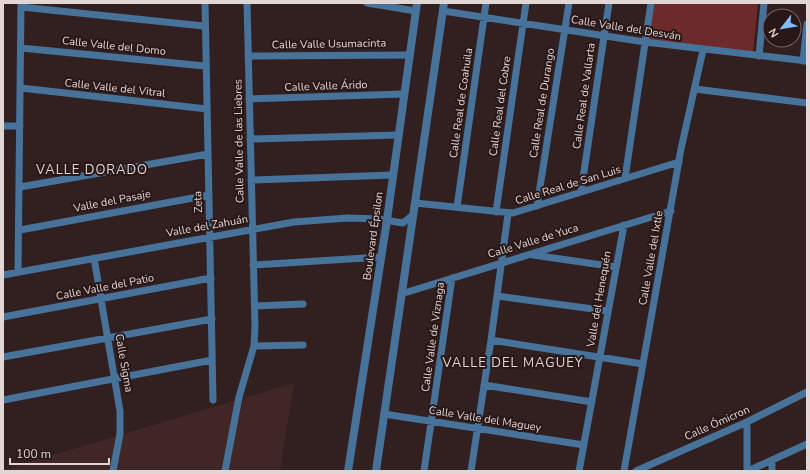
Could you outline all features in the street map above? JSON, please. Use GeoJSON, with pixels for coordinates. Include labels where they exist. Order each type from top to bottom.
{"type":"FeatureCollection","features":[{"type":"Feature","properties":{"kind":"street","name":"Zeta"},"geometry":{"type":"LineString","coordinates":[[205,3],[204,26],[213,400]]}},
{"type":"Feature","properties":{"kind":"street","name":"Calle Valle de las Liebres"},"geometry":{"type":"LineString","coordinates":[[225,471],[239,397],[254,346],[255,306],[247,3]]}},
{"type":"Feature","properties":{"kind":"street"},"geometry":{"type":"LineString","coordinates":[[367,3],[416,7]]}},
{"type":"Feature","properties":{"kind":"street","name":"Calle Real de Coahuila"},"geometry":{"type":"LineString","coordinates":[[457,207],[486,3]]}},
{"type":"Feature","properties":{"kind":"street","name":"Calle Real del Cobre"},"geometry":{"type":"LineString","coordinates":[[496,212],[526,3]]}},
{"type":"Feature","properties":{"kind":"street","name":"Calle Real de Durango"},"geometry":{"type":"LineString","coordinates":[[537,206],[569,3]]}},
{"type":"Feature","properties":{"kind":"street","name":"Calle Real de Vallarta"},"geometry":{"type":"LineString","coordinates":[[581,192],[609,3]]}},
{"type":"Feature","properties":{"kind":"street"},"geometry":{"type":"LineString","coordinates":[[625,178],[651,3]]}},
{"type":"Feature","properties":{"kind":"street"},"geometry":{"type":"LineString","coordinates":[[759,56],[764,3]]}},
{"type":"Feature","properties":{"kind":"street"},"geometry":{"type":"LineString","coordinates":[[18,272],[20,230],[21,5],[204,26]]}},
{"type":"Feature","properties":{"kind":"street"},"geometry":{"type":"LineString","coordinates":[[376,471],[443,6]]}},
{"type":"Feature","properties":{"kind":"street","name":"Calle Valle del Desván"},"geometry":{"type":"LineString","coordinates":[[443,6],[484,17],[604,36],[703,50],[805,61]]}},
{"type":"Feature","properties":{"kind":"street","name":"Boulevard Épsilon"},"geometry":{"type":"LineString","coordinates":[[348,471],[387,220],[416,7]]}},
{"type":"Feature","properties":{"kind":"street"},"geometry":{"type":"LineString","coordinates":[[805,61],[807,24]]}},
{"type":"Feature","properties":{"kind":"street","name":"Calle Valle del Domo"},"geometry":{"type":"LineString","coordinates":[[21,48],[205,66]]}},
{"type":"Feature","properties":{"kind":"street","name":"Calle Valle del Ixtle"},"geometry":{"type":"LineString","coordinates":[[624,471],[679,162],[703,50]]}},
{"type":"Feature","properties":{"kind":"street","name":"Calle Valle Usumacinta"},"geometry":{"type":"LineString","coordinates":[[248,56],[410,55]]}},
{"type":"Feature","properties":{"kind":"street","name":"Calle Valle del Vitral"},"geometry":{"type":"LineString","coordinates":[[21,88],[206,109]]}},
{"type":"Feature","properties":{"kind":"street"},"geometry":{"type":"LineString","coordinates":[[695,89],[807,103]]}},
{"type":"Feature","properties":{"kind":"street","name":"Calle Valle Árido"},"geometry":{"type":"LineString","coordinates":[[249,99],[404,94]]}},
{"type":"Feature","properties":{"kind":"street"},"geometry":{"type":"LineString","coordinates":[[3,126],[20,126]]}},
{"type":"Feature","properties":{"kind":"street"},"geometry":{"type":"LineString","coordinates":[[250,139],[398,135]]}},
{"type":"Feature","properties":{"kind":"street"},"geometry":{"type":"LineString","coordinates":[[20,187],[208,154]]}},
{"type":"Feature","properties":{"kind":"street","name":"Calle Real de San Luis"},"geometry":{"type":"LineString","coordinates":[[415,203],[508,214],[679,162]]}},
{"type":"Feature","properties":{"kind":"street"},"geometry":{"type":"LineString","coordinates":[[251,180],[392,175]]}},
{"type":"Feature","properties":{"kind":"street","name":"Valle del Pasaje"},"geometry":{"type":"LineString","coordinates":[[20,230],[209,194]]}},
{"type":"Feature","properties":{"kind":"street","name":"Calle Valle de Yuca"},"geometry":{"type":"LineString","coordinates":[[401,294],[671,211]]}},
{"type":"Feature","properties":{"kind":"street"},"geometry":{"type":"LineString","coordinates":[[471,471],[508,214]]}},
{"type":"Feature","properties":{"kind":"street","name":"Valle del Zahuán"},"geometry":{"type":"LineString","coordinates":[[3,275],[210,236],[294,222],[360,218],[403,222],[413,215]]}},
{"type":"Feature","properties":{"kind":"street","name":"Valle del Henequén"},"geometry":{"type":"LineString","coordinates":[[579,471],[624,225]]}},
{"type":"Feature","properties":{"kind":"street"},"geometry":{"type":"LineString","coordinates":[[529,254],[616,267]]}},
{"type":"Feature","properties":{"kind":"street"},"geometry":{"type":"LineString","coordinates":[[253,265],[381,257]]}},
{"type":"Feature","properties":{"kind":"street","name":"Calle Sigma"},"geometry":{"type":"LineString","coordinates":[[94,258],[115,377],[121,422],[113,471]]}},
{"type":"Feature","properties":{"kind":"street","name":"Calle Valle del Patio"},"geometry":{"type":"LineString","coordinates":[[3,317],[211,278]]}},
{"type":"Feature","properties":{"kind":"street","name":"Calle Valle de Viznaga"},"geometry":{"type":"LineString","coordinates":[[424,471],[452,278]]}},
{"type":"Feature","properties":{"kind":"street"},"geometry":{"type":"LineString","coordinates":[[497,296],[608,311]]}},
{"type":"Feature","properties":{"kind":"street"},"geometry":{"type":"LineString","coordinates":[[255,306],[303,304]]}},
{"type":"Feature","properties":{"kind":"street"},"geometry":{"type":"LineString","coordinates":[[3,357],[212,320]]}},
{"type":"Feature","properties":{"kind":"street"},"geometry":{"type":"LineString","coordinates":[[491,340],[643,364]]}},
{"type":"Feature","properties":{"kind":"street"},"geometry":{"type":"LineString","coordinates":[[254,346],[303,345]]}},
{"type":"Feature","properties":{"kind":"street"},"geometry":{"type":"LineString","coordinates":[[3,400],[115,377],[212,360]]}},
{"type":"Feature","properties":{"kind":"street"},"geometry":{"type":"LineString","coordinates":[[484,385],[592,402]]}},
{"type":"Feature","properties":{"kind":"street","name":"Calle Ómicron"},"geometry":{"type":"LineString","coordinates":[[636,471],[748,422],[807,392]]}},
{"type":"Feature","properties":{"kind":"street","name":"Calle Valle del Maguey"},"geometry":{"type":"LineString","coordinates":[[384,414],[584,446]]}},
{"type":"Feature","properties":{"kind":"street"},"geometry":{"type":"LineString","coordinates":[[748,422],[748,471],[807,444]]}},
{"type":"Feature","properties":{"kind":"street"},"geometry":{"type":"LineString","coordinates":[[772,460],[772,471]]}},
{"type":"Feature","properties":{"kind":"shaded area"},"geometry":{"type":"Polygon","coordinates":[[[654,3],[758,3],[753,53],[648,39],[654,3]]]}},
{"type":"Feature","properties":{"kind":"shaded area"},"geometry":{"type":"Polygon","coordinates":[[[294,383],[280,471],[3,471],[3,470],[294,383]]]}},
{"type":"Feature","properties":{"kind":"district","name":"VALLE DORADO"},"geometry":{"type":"Point","coordinates":[92,170]}},
{"type":"Feature","properties":{"kind":"district","name":"VALLE DEL MAGUEY"},"geometry":{"type":"Point","coordinates":[513,363]}}]}
